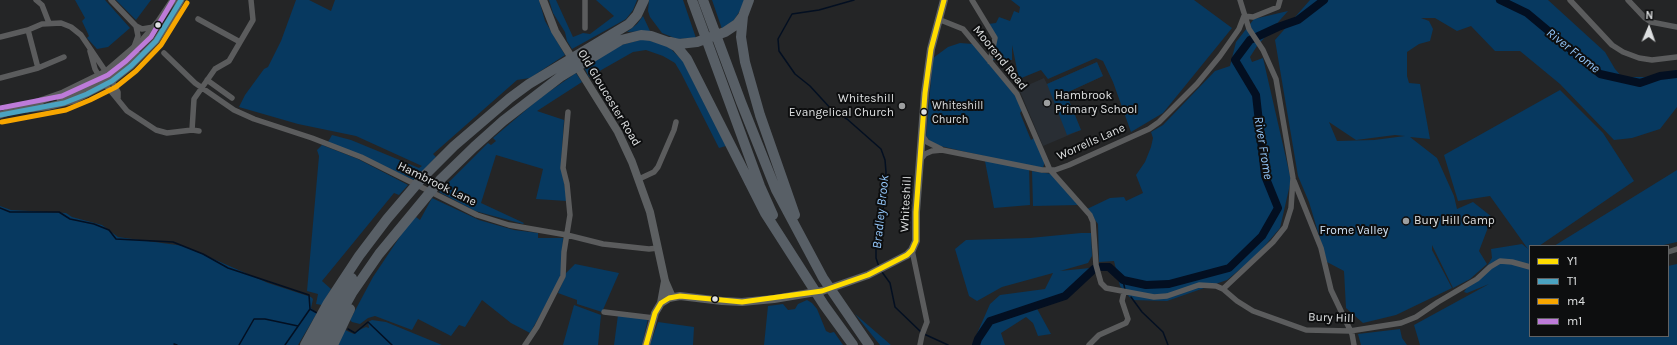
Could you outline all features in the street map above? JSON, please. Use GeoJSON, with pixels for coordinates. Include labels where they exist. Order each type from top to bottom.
{"type":"FeatureCollection","features":[{"type":"Feature","properties":{"kind":"highway"},"geometry":{"type":"LineString","coordinates":[[305,345],[328,303],[359,256],[412,189],[454,146],[482,121],[529,84],[588,47],[629,24],[637,15],[644,0]]}},
{"type":"Feature","properties":{"kind":"highway"},"geometry":{"type":"LineString","coordinates":[[692,0],[760,186],[790,251]]}},
{"type":"Feature","properties":{"kind":"highway"},"geometry":{"type":"LineString","coordinates":[[703,0],[776,190],[804,245],[823,278],[869,345]]}},
{"type":"Feature","properties":{"kind":"highway"},"geometry":{"type":"LineString","coordinates":[[668,42],[679,44],[697,42],[725,32],[737,24],[743,16],[749,0]]}},
{"type":"Feature","properties":{"kind":"highway"},"geometry":{"type":"LineString","coordinates":[[743,16],[741,45],[754,94],[804,245]]}},
{"type":"Feature","properties":{"kind":"highway"},"geometry":{"type":"LineString","coordinates":[[323,345],[352,294],[379,254],[441,179],[503,121],[535,95],[573,69],[621,40],[641,35],[655,37],[668,42],[677,47],[687,59],[765,213],[824,305],[853,345]]}},
{"type":"Feature","properties":{"kind":"highway"},"geometry":{"type":"LineString","coordinates":[[305,345],[342,288],[394,220],[433,175],[485,124],[542,77]]}},
{"type":"Feature","properties":{"kind":"highway"},"geometry":{"type":"LineString","coordinates":[[333,345],[379,254]]}},
{"type":"Feature","properties":{"kind":"highway"},"geometry":{"type":"LineString","coordinates":[[314,345],[359,267]]}},
{"type":"Feature","properties":{"kind":"main road","name":"Old Gloucester Road"},"geometry":{"type":"LineString","coordinates":[[543,0],[550,20],[562,43],[618,132],[639,179],[658,248],[665,281],[672,297]]}},
{"type":"Feature","properties":{"kind":"main road","name":"Whiteshill"},"geometry":{"type":"LineString","coordinates":[[912,250],[916,241],[916,212],[925,93],[931,49],[944,0]]}},
{"type":"Feature","properties":{"kind":"main road"},"geometry":{"type":"LineString","coordinates":[[646,345],[654,318],[661,304],[672,297],[722,301],[774,299],[822,291],[851,283],[888,266],[912,250]]}},
{"type":"Feature","properties":{"kind":"main road","name":"Old Gloucester Road"},"geometry":{"type":"LineString","coordinates":[[661,304],[665,281]]}},
{"type":"Feature","properties":{"kind":"street"},"geometry":{"type":"LineString","coordinates":[[36,0],[42,5],[49,23]]}},
{"type":"Feature","properties":{"kind":"street"},"geometry":{"type":"LineString","coordinates":[[111,0],[136,26],[142,29],[154,27]]}},
{"type":"Feature","properties":{"kind":"street"},"geometry":{"type":"LineString","coordinates":[[0,115],[20,110],[64,103],[87,94],[134,49],[154,27],[173,0]]}},
{"type":"Feature","properties":{"kind":"street"},"geometry":{"type":"LineString","coordinates":[[20,110],[105,78],[146,51],[168,24],[181,0]]}},
{"type":"Feature","properties":{"kind":"street"},"geometry":{"type":"LineString","coordinates":[[192,130],[194,99],[215,69],[229,61],[253,20],[252,0]]}},
{"type":"Feature","properties":{"kind":"street"},"geometry":{"type":"LineString","coordinates":[[585,0],[585,28]]}},
{"type":"Feature","properties":{"kind":"street"},"geometry":{"type":"LineString","coordinates":[[972,0],[995,38],[990,62]]}},
{"type":"Feature","properties":{"kind":"street"},"geometry":{"type":"LineString","coordinates":[[1240,0],[1249,29],[1260,45],[1276,79],[1293,178],[1321,248],[1331,290],[1350,331],[1354,345]]}},
{"type":"Feature","properties":{"kind":"street"},"geometry":{"type":"LineString","coordinates":[[1244,16],[1253,17],[1278,7],[1280,0]]}},
{"type":"Feature","properties":{"kind":"street"},"geometry":{"type":"LineString","coordinates":[[1570,0],[1612,45],[1623,52],[1639,58],[1652,60],[1677,57]]}},
{"type":"Feature","properties":{"kind":"street"},"geometry":{"type":"LineString","coordinates":[[1628,0],[1645,18],[1651,22],[1677,28]]}},
{"type":"Feature","properties":{"kind":"street","name":"Worrells Lane"},"geometry":{"type":"LineString","coordinates":[[942,150],[1050,170],[1069,165],[1149,129],[1159,122],[1197,84],[1220,56],[1239,30],[1244,16]]}},
{"type":"Feature","properties":{"kind":"street"},"geometry":{"type":"LineString","coordinates":[[198,19],[240,42]]}},
{"type":"Feature","properties":{"kind":"street","name":"Moorend Road"},"geometry":{"type":"LineString","coordinates":[[938,19],[962,29],[1022,102],[1050,170],[1090,215],[1094,227],[1096,264],[1101,283],[1106,288],[1124,292]]}},
{"type":"Feature","properties":{"kind":"street"},"geometry":{"type":"LineString","coordinates":[[0,37],[49,23],[61,23],[70,27],[80,35],[88,45],[95,69],[118,92],[118,98],[127,111],[156,130],[167,133],[192,130],[199,131]]}},
{"type":"Feature","properties":{"kind":"street"},"geometry":{"type":"LineString","coordinates":[[134,49],[138,36],[136,26]]}},
{"type":"Feature","properties":{"kind":"street"},"geometry":{"type":"LineString","coordinates":[[28,30],[38,68]]}},
{"type":"Feature","properties":{"kind":"street","name":"Hambrook Lane"},"geometry":{"type":"LineString","coordinates":[[164,53],[202,88],[234,110],[254,119],[312,138],[361,157],[464,210],[497,222],[566,235],[602,244],[649,249],[658,248]]}},
{"type":"Feature","properties":{"kind":"street"},"geometry":{"type":"LineString","coordinates":[[0,78],[38,68],[64,57]]}},
{"type":"Feature","properties":{"kind":"street"},"geometry":{"type":"LineString","coordinates":[[207,80],[232,98]]}},
{"type":"Feature","properties":{"kind":"street"},"geometry":{"type":"LineString","coordinates":[[525,345],[561,284],[564,270],[566,235],[570,205],[563,168],[568,112]]}},
{"type":"Feature","properties":{"kind":"street"},"geometry":{"type":"LineString","coordinates":[[639,179],[654,172],[658,167],[676,122]]}},
{"type":"Feature","properties":{"kind":"street"},"geometry":{"type":"LineString","coordinates":[[922,135],[927,142],[942,150]]}},
{"type":"Feature","properties":{"kind":"street"},"geometry":{"type":"LineString","coordinates":[[921,159],[929,153],[942,150]]}},
{"type":"Feature","properties":{"kind":"street"},"geometry":{"type":"LineString","coordinates":[[1122,302],[1124,292],[1154,297],[1167,296],[1200,285],[1223,288],[1273,242],[1285,227],[1291,208],[1293,178]]}},
{"type":"Feature","properties":{"kind":"street"},"geometry":{"type":"LineString","coordinates":[[912,250],[928,322],[922,333],[920,345]]}},
{"type":"Feature","properties":{"kind":"street","name":"Bury Hill"},"geometry":{"type":"LineString","coordinates":[[1223,288],[1237,301],[1252,311],[1306,330],[1350,331],[1401,323],[1416,317],[1477,279],[1490,267],[1500,262],[1512,262],[1529,267]]}},
{"type":"Feature","properties":{"kind":"street"},"geometry":{"type":"LineString","coordinates":[[1089,345],[1099,335],[1126,323],[1128,319],[1122,302],[1114,290]]}},
{"type":"Feature","properties":{"kind":"street"},"geometry":{"type":"LineString","coordinates":[[604,312],[654,318]]}},
{"type":"Feature","properties":{"kind":"shaded area","name":"Hambrook Primary School"},"geometry":{"type":"Polygon","coordinates":[[[1097,62],[1103,76],[1066,93],[1081,130],[1043,146],[1019,89],[1044,78],[1047,84],[1097,62]]]}},
{"type":"Feature","properties":{"kind":"green space"},"geometry":{"type":"Polygon","coordinates":[[[75,0],[105,0],[130,28],[108,47],[97,49],[87,38],[89,36],[82,21],[85,18],[75,0]]]}},
{"type":"Feature","properties":{"kind":"green space"},"geometry":{"type":"Polygon","coordinates":[[[116,0],[151,0],[136,20],[116,0]]]}},
{"type":"Feature","properties":{"kind":"green space"},"geometry":{"type":"Polygon","coordinates":[[[296,0],[309,0],[331,11],[335,0],[539,0],[545,21],[565,55],[530,78],[517,80],[433,154],[436,157],[414,180],[328,142],[332,135],[351,140],[419,168],[422,166],[356,136],[298,124],[239,107],[245,95],[264,69],[268,67],[281,41],[296,0]]]}},
{"type":"Feature","properties":{"kind":"green space"},"geometry":{"type":"Polygon","coordinates":[[[549,0],[556,0],[573,37],[583,33],[590,34],[614,16],[596,0],[637,0],[633,10],[626,19],[572,49],[567,41],[565,32],[553,13],[549,0]]]}},
{"type":"Feature","properties":{"kind":"green space"},"geometry":{"type":"Polygon","coordinates":[[[649,0],[683,0],[696,38],[677,39],[662,33],[650,17],[648,11],[649,0]]]}},
{"type":"Feature","properties":{"kind":"green space"},"geometry":{"type":"Polygon","coordinates":[[[712,0],[744,0],[741,9],[734,20],[722,29],[712,0]]]}},
{"type":"Feature","properties":{"kind":"green space"},"geometry":{"type":"Polygon","coordinates":[[[1011,0],[1194,0],[1232,28],[1163,113],[1131,132],[1113,82],[1103,61],[1096,58],[1048,79],[1041,70],[1019,79],[1012,45],[1012,60],[992,60],[995,38],[988,24],[996,23],[999,17],[1010,21],[1014,11],[1019,13],[1020,7],[1011,0]]]}},
{"type":"Feature","properties":{"kind":"green space","name":"Frome Valley"},"geometry":{"type":"Polygon","coordinates":[[[1310,0],[1548,0],[1605,52],[1615,69],[1622,77],[1645,77],[1677,70],[1677,107],[1660,129],[1632,138],[1614,140],[1560,84],[1520,51],[1495,51],[1471,26],[1457,31],[1435,18],[1421,18],[1429,21],[1433,29],[1430,41],[1419,44],[1407,52],[1407,76],[1409,83],[1420,84],[1430,139],[1410,137],[1437,158],[1454,196],[1457,209],[1473,202],[1492,217],[1479,251],[1487,264],[1470,279],[1453,288],[1432,245],[1432,250],[1452,288],[1396,315],[1363,323],[1346,308],[1344,271],[1327,262],[1309,202],[1298,176],[1275,40],[1310,0]],[[1329,122],[1337,141],[1374,140],[1405,136],[1395,135],[1356,140],[1329,122]]]}},
{"type":"Feature","properties":{"kind":"green space"},"geometry":{"type":"Polygon","coordinates":[[[1288,11],[1257,46],[1250,57],[1252,62],[1263,58],[1291,180],[1280,228],[1256,256],[1227,280],[1167,301],[1132,300],[1120,286],[1114,261],[1099,262],[1098,224],[1087,209],[1110,198],[1124,197],[1126,201],[1143,193],[1136,175],[1145,162],[1151,147],[1153,138],[1151,132],[1163,125],[1215,71],[1230,66],[1236,42],[1254,19],[1288,11]]]}},
{"type":"Feature","properties":{"kind":"green space"},"geometry":{"type":"Polygon","coordinates":[[[643,16],[650,31],[627,32],[637,24],[643,16]]]}},
{"type":"Feature","properties":{"kind":"green space"},"geometry":{"type":"Polygon","coordinates":[[[644,39],[668,46],[683,61],[726,146],[719,148],[675,63],[663,56],[646,50],[633,52],[589,77],[584,67],[621,45],[644,39]]]}},
{"type":"Feature","properties":{"kind":"green space"},"geometry":{"type":"Polygon","coordinates":[[[960,43],[973,44],[1015,95],[1023,109],[1020,113],[1031,140],[1034,138],[1045,161],[1043,168],[1029,165],[1030,205],[994,208],[984,156],[940,146],[931,142],[926,136],[933,58],[948,47],[960,43]]]}},
{"type":"Feature","properties":{"kind":"green space"},"geometry":{"type":"Polygon","coordinates":[[[1097,62],[1103,76],[1066,93],[1081,130],[1067,135],[1047,84],[1097,62]]]}},
{"type":"Feature","properties":{"kind":"green space"},"geometry":{"type":"Polygon","coordinates":[[[576,73],[582,82],[537,111],[564,120],[561,164],[567,201],[536,199],[543,169],[496,155],[481,203],[524,223],[523,224],[475,211],[439,192],[488,143],[491,145],[496,141],[493,138],[540,98],[576,73]]]}},
{"type":"Feature","properties":{"kind":"green space"},"geometry":{"type":"Polygon","coordinates":[[[1560,90],[1603,133],[1634,181],[1540,245],[1529,245],[1529,337],[1669,337],[1669,266],[1677,264],[1677,345],[1420,345],[1414,325],[1489,284],[1467,293],[1464,292],[1471,281],[1487,266],[1492,258],[1491,249],[1522,244],[1528,249],[1490,196],[1458,201],[1444,155],[1560,90]]]}},
{"type":"Feature","properties":{"kind":"green space"},"geometry":{"type":"Polygon","coordinates":[[[322,145],[358,159],[408,185],[399,195],[394,193],[322,281],[331,289],[322,305],[316,304],[318,294],[307,291],[319,156],[317,150],[322,145]]]}},
{"type":"Feature","properties":{"kind":"green space"},"geometry":{"type":"Polygon","coordinates":[[[1677,170],[1677,242],[1664,245],[1556,245],[1677,170]]]}},
{"type":"Feature","properties":{"kind":"green space"},"geometry":{"type":"Polygon","coordinates":[[[1032,171],[1052,174],[1078,205],[1033,206],[1032,171]]]}},
{"type":"Feature","properties":{"kind":"green space"},"geometry":{"type":"Polygon","coordinates":[[[432,198],[479,220],[514,230],[538,233],[538,238],[563,238],[561,278],[530,333],[511,323],[482,300],[465,327],[459,325],[451,336],[418,319],[412,330],[375,316],[368,318],[360,324],[350,320],[373,277],[409,223],[416,217],[420,220],[432,198]]]}},
{"type":"Feature","properties":{"kind":"green space"},"geometry":{"type":"Polygon","coordinates":[[[0,206],[11,210],[66,213],[72,217],[102,225],[118,237],[184,246],[268,283],[311,297],[313,299],[311,308],[317,313],[298,345],[0,345],[0,206]]]}},
{"type":"Feature","properties":{"kind":"green space"},"geometry":{"type":"Polygon","coordinates":[[[1091,233],[1092,256],[1088,263],[1060,271],[1090,268],[1062,296],[1035,305],[1051,334],[1038,336],[1033,323],[1026,317],[1001,333],[1005,345],[972,345],[990,304],[1000,295],[1045,289],[1053,273],[1002,287],[977,301],[969,296],[955,249],[966,240],[1030,238],[1091,233]]]}},
{"type":"Feature","properties":{"kind":"green space"},"geometry":{"type":"Polygon","coordinates":[[[575,264],[619,273],[602,312],[577,304],[577,300],[558,293],[565,274],[575,264]]]}},
{"type":"Feature","properties":{"kind":"green space"},"geometry":{"type":"Polygon","coordinates":[[[807,300],[817,309],[826,331],[830,333],[834,332],[843,345],[764,345],[768,306],[783,304],[788,310],[795,309],[798,304],[807,300]]]}},
{"type":"Feature","properties":{"kind":"green space"},"geometry":{"type":"Polygon","coordinates":[[[574,305],[601,315],[598,345],[563,345],[574,305]]]}},
{"type":"Feature","properties":{"kind":"green space"},"geometry":{"type":"Polygon","coordinates":[[[855,314],[891,345],[880,345],[855,314]]]}},
{"type":"Feature","properties":{"kind":"green space"},"geometry":{"type":"Polygon","coordinates":[[[618,315],[648,318],[642,345],[614,345],[618,315]]]}},
{"type":"Feature","properties":{"kind":"green space"},"geometry":{"type":"Polygon","coordinates":[[[372,320],[386,322],[442,345],[338,345],[345,330],[354,334],[366,327],[369,328],[368,322],[372,320]]]}},
{"type":"Feature","properties":{"kind":"green space"},"geometry":{"type":"Polygon","coordinates":[[[658,322],[694,327],[693,345],[650,345],[658,322]]]}},
{"type":"Feature","properties":{"kind":"green space"},"geometry":{"type":"Polygon","coordinates":[[[1400,329],[1402,338],[1407,345],[1361,345],[1358,334],[1400,329]]]}},
{"type":"Feature","properties":{"kind":"waterway","name":"Bradley Brook"},"geometry":{"type":"LineString","coordinates":[[854,0],[819,10],[792,14],[778,39],[779,51],[795,74],[810,86],[832,110],[847,119],[881,149],[885,160],[886,172],[884,203],[880,230],[876,244],[876,258],[879,267]]}},
{"type":"Feature","properties":{"kind":"waterway","name":"River Frome"},"geometry":{"type":"LineString","coordinates":[[1101,267],[1109,267],[1123,280],[1146,285],[1169,284],[1229,268],[1262,236],[1278,208],[1265,176],[1256,95],[1235,60],[1250,40],[1278,27],[1298,20],[1324,0]]}},
{"type":"Feature","properties":{"kind":"waterway","name":"River Frome"},"geometry":{"type":"LineString","coordinates":[[1500,0],[1527,13],[1600,74],[1640,83],[1660,76],[1677,74]]}},
{"type":"Feature","properties":{"kind":"waterway"},"geometry":{"type":"LineString","coordinates":[[0,208],[10,212],[59,212],[70,219],[94,224],[109,230],[116,239],[173,242],[203,254],[228,268],[309,295],[310,309],[317,313]]}},
{"type":"Feature","properties":{"kind":"waterway","name":"River Frome"},"geometry":{"type":"LineString","coordinates":[[976,345],[978,339],[990,321],[1065,296],[1094,269]]}},
{"type":"Feature","properties":{"kind":"waterway","name":"Bradley Brook"},"geometry":{"type":"LineString","coordinates":[[882,272],[890,283],[895,307],[921,332]]}},
{"type":"Feature","properties":{"kind":"waterway"},"geometry":{"type":"LineString","coordinates":[[1123,280],[1125,290]]}},
{"type":"Feature","properties":{"kind":"waterway"},"geometry":{"type":"LineString","coordinates":[[1131,297],[1142,312],[1163,332],[1168,345]]}},
{"type":"Feature","properties":{"kind":"waterway"},"geometry":{"type":"LineString","coordinates":[[285,345],[310,309]]}},
{"type":"Feature","properties":{"kind":"waterway"},"geometry":{"type":"LineString","coordinates":[[239,345],[254,319],[265,319],[298,326]]}},
{"type":"Feature","properties":{"kind":"waterway"},"geometry":{"type":"LineString","coordinates":[[348,329],[355,333],[368,322],[392,345]]}},
{"type":"Feature","properties":{"kind":"waterway","name":"Bradley Brook"},"geometry":{"type":"LineString","coordinates":[[924,334],[948,345]]}},
{"type":"Feature","properties":{"kind":"transit line","name":"m1"},"geometry":{"type":"LineString","coordinates":[[0,108],[62,96],[108,75],[126,61],[151,37],[173,0]]}},
{"type":"Feature","properties":{"kind":"transit line","name":"T1"},"geometry":{"type":"LineString","coordinates":[[0,115],[64,103],[87,94],[112,81],[131,66],[156,41],[181,0]]}},
{"type":"Feature","properties":{"kind":"transit line","name":"Y1"},"geometry":{"type":"LineString","coordinates":[[646,345],[655,313],[661,303],[669,298],[680,296],[742,302],[822,291],[868,275],[907,255],[912,250],[916,241],[916,212],[925,93],[931,49],[944,0]]}},
{"type":"Feature","properties":{"kind":"transit line","name":"m4"},"geometry":{"type":"LineString","coordinates":[[2,122],[66,110],[116,87],[136,71],[161,45],[187,3]]}},
{"type":"Feature","properties":{"kind":"place","name":"Hambrook Primary School"},"geometry":{"type":"Point","coordinates":[1047,103]}},
{"type":"Feature","properties":{"kind":"place","name":"Whiteshill Evangelical Church"},"geometry":{"type":"Point","coordinates":[902,106]}},
{"type":"Feature","properties":{"kind":"place","name":"Whiteshill Church"},"geometry":{"type":"Point","coordinates":[924,112]}},
{"type":"Feature","properties":{"kind":"place","name":"Bury Hill Camp"},"geometry":{"type":"Point","coordinates":[1406,221]}}]}
